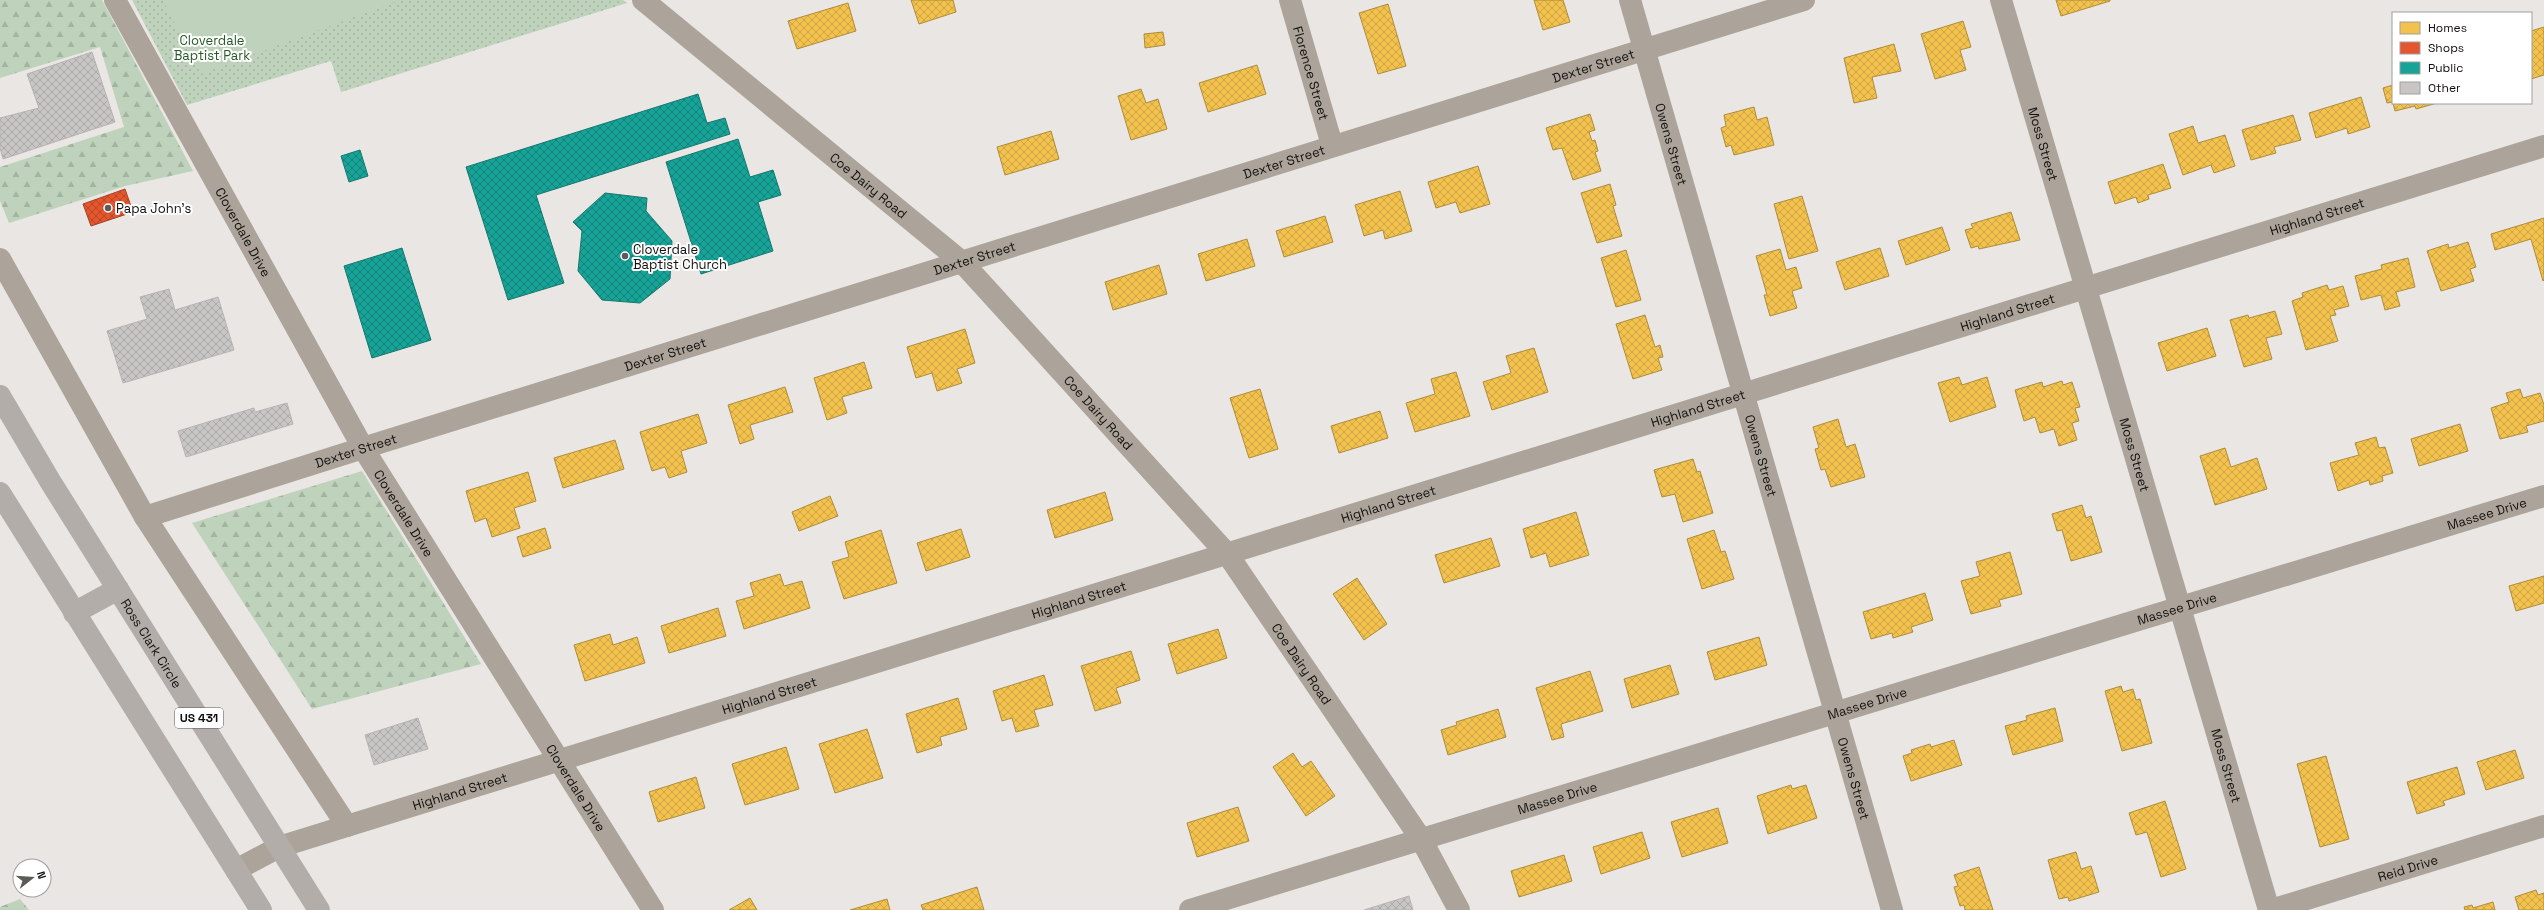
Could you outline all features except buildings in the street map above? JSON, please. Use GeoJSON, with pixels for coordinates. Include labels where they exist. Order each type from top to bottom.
{"type":"FeatureCollection","features":[{"type":"Feature","properties":{"kind":"highway","name":"Ross Clark Circle"},"geometry":{"type":"LineString","coordinates":[[0,396],[118,589],[319,910]]}},
{"type":"Feature","properties":{"kind":"highway"},"geometry":{"type":"LineString","coordinates":[[0,493],[260,910]]}},
{"type":"Feature","properties":{"kind":"highway"},"geometry":{"type":"LineString","coordinates":[[74,613],[118,589]]}},
{"type":"Feature","properties":{"kind":"street","name":"Cloverdale Drive"},"geometry":{"type":"LineString","coordinates":[[115,0],[363,448],[653,910]]}},
{"type":"Feature","properties":{"kind":"street","name":"Florence Street"},"geometry":{"type":"LineString","coordinates":[[1290,0],[1332,145]]}},
{"type":"Feature","properties":{"kind":"street","name":"Owens Street"},"geometry":{"type":"LineString","coordinates":[[1630,0],[1892,910]]}},
{"type":"Feature","properties":{"kind":"street","name":"Dexter Street"},"geometry":{"type":"LineString","coordinates":[[146,518],[363,448],[962,262],[1332,145],[1804,0]]}},
{"type":"Feature","properties":{"kind":"street","name":"Moss Street"},"geometry":{"type":"LineString","coordinates":[[2000,0],[2270,910]]}},
{"type":"Feature","properties":{"kind":"street","name":"Coe Dairy Road"},"geometry":{"type":"LineString","coordinates":[[655,4],[962,262],[1228,555],[1421,839],[1459,910]]}},
{"type":"Feature","properties":{"kind":"street","name":"Highland Street"},"geometry":{"type":"LineString","coordinates":[[236,870],[279,847],[2086,290],[2544,146]]}},
{"type":"Feature","properties":{"kind":"street"},"geometry":{"type":"LineString","coordinates":[[0,259],[146,518],[347,826]]}},
{"type":"Feature","properties":{"kind":"street","name":"Massee Drive"},"geometry":{"type":"LineString","coordinates":[[1190,910],[2544,496]]}},
{"type":"Feature","properties":{"kind":"street","name":"Reid Drive"},"geometry":{"type":"LineString","coordinates":[[2270,910],[2544,826]]}},
{"type":"Feature","properties":{"kind":"green space"},"geometry":{"type":"Polygon","coordinates":[[[0,0],[102,0],[193,171],[125,186],[9,223],[0,201],[0,167],[124,127],[100,47],[0,78],[0,0]]]}},
{"type":"Feature","properties":{"kind":"green space","name":"Cloverdale Baptist Park"},"geometry":{"type":"Polygon","coordinates":[[[132,0],[623,0],[627,3],[341,92],[331,61],[187,105],[132,0]]]}},
{"type":"Feature","properties":{"kind":"green space"},"geometry":{"type":"Polygon","coordinates":[[[163,0],[400,0],[201,74],[163,0]]]}},
{"type":"Feature","properties":{"kind":"green space"},"geometry":{"type":"Polygon","coordinates":[[[362,471],[481,664],[312,709],[192,523],[362,471]]]}},
{"type":"Feature","properties":{"kind":"green space"},"geometry":{"type":"Polygon","coordinates":[[[20,899],[29,910],[0,910],[0,907],[20,899]]]}},
{"type":"Feature","properties":{"kind":"place","name":"Papa John's"},"geometry":{"type":"Point","coordinates":[108,208]}},
{"type":"Feature","properties":{"kind":"place","name":"Cloverdale Baptist Church"},"geometry":{"type":"Point","coordinates":[625,256]}}]}
